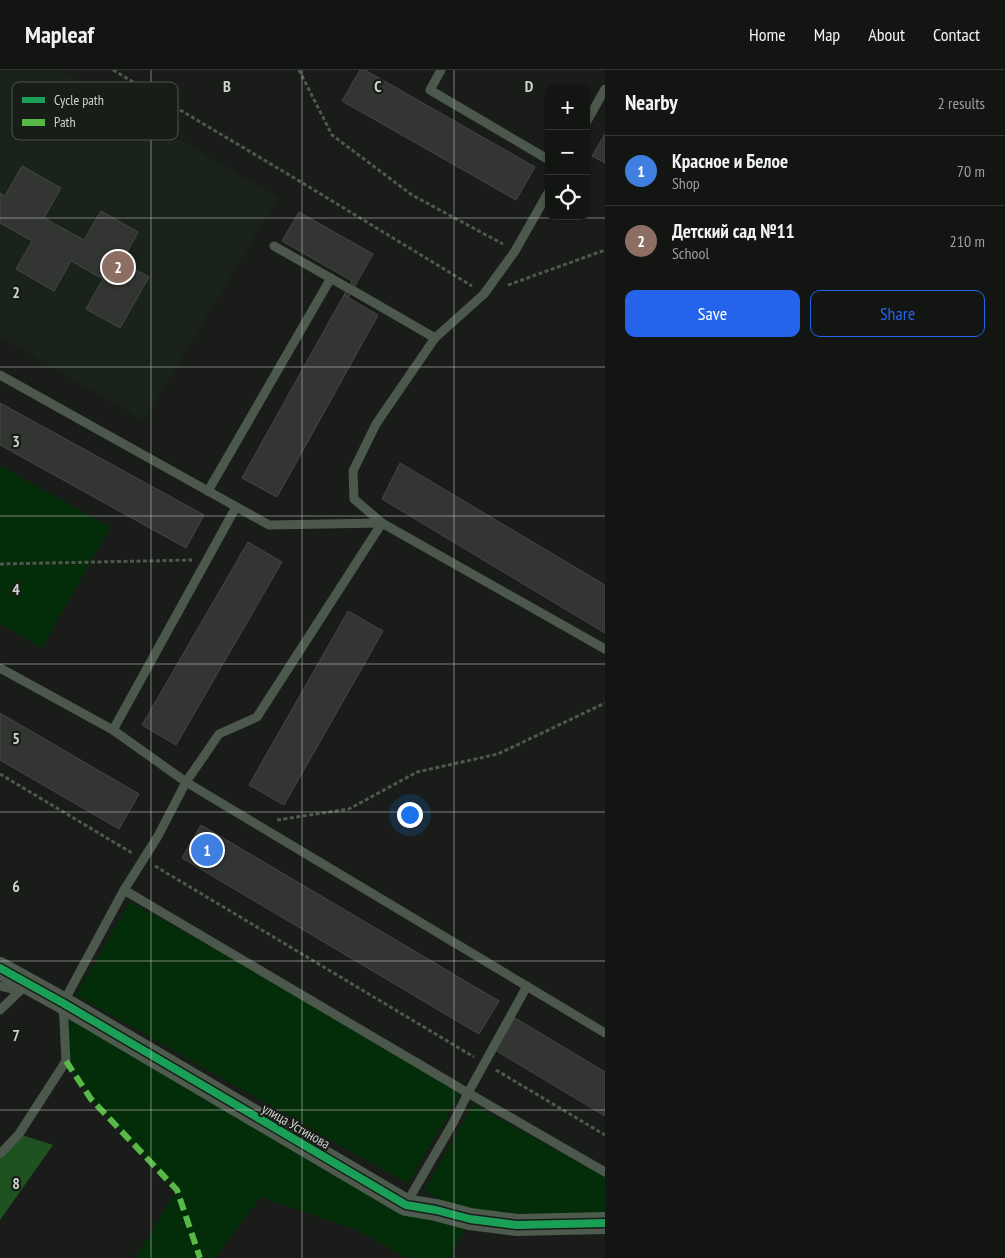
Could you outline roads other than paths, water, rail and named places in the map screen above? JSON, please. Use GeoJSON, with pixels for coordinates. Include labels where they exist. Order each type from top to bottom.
{"type":"FeatureCollection","features":[{"type":"Feature","properties":{"kind":"street","name":"улица Устинова"},"geometry":{"type":"LineString","coordinates":[[0,968],[24,987],[64,1003],[406,1205],[436,1210],[470,1219],[517,1225],[605,1223]]}},
{"type":"Feature","properties":{"kind":"lane"},"geometry":{"type":"LineString","coordinates":[[441,70],[430,90],[545,158]]}},
{"type":"Feature","properties":{"kind":"lane"},"geometry":{"type":"LineString","coordinates":[[590,116],[605,89]]}},
{"type":"Feature","properties":{"kind":"lane"},"geometry":{"type":"LineString","coordinates":[[545,198],[515,251],[484,294],[436,338],[376,424],[353,471],[354,499],[382,523],[605,649]]}},
{"type":"Feature","properties":{"kind":"lane"},"geometry":{"type":"LineString","coordinates":[[274,246],[436,338]]}},
{"type":"Feature","properties":{"kind":"lane"},"geometry":{"type":"LineString","coordinates":[[208,491],[331,278]]}},
{"type":"Feature","properties":{"kind":"lane"},"geometry":{"type":"LineString","coordinates":[[0,375],[269,525],[382,523]]}},
{"type":"Feature","properties":{"kind":"lane"},"geometry":{"type":"LineString","coordinates":[[113,730],[236,507]]}},
{"type":"Feature","properties":{"kind":"lane"},"geometry":{"type":"LineString","coordinates":[[0,1154],[20,1134],[66,1061],[64,1003],[124,890],[158,836],[186,782],[220,734],[257,717],[382,523]]}},
{"type":"Feature","properties":{"kind":"lane"},"geometry":{"type":"LineString","coordinates":[[0,668],[113,730],[186,782],[605,1033]]}},
{"type":"Feature","properties":{"kind":"lane"},"geometry":{"type":"LineString","coordinates":[[124,890],[605,1172]]}},
{"type":"Feature","properties":{"kind":"lane"},"geometry":{"type":"LineString","coordinates":[[0,986],[24,987]]}},
{"type":"Feature","properties":{"kind":"lane"},"geometry":{"type":"LineString","coordinates":[[406,1205],[527,986]]}},
{"type":"Feature","properties":{"kind":"lane"},"geometry":{"type":"LineString","coordinates":[[0,1010],[24,987]]}},
{"type":"Feature","properties":{"kind":"place","name":"Детский сад №11"},"geometry":{"type":"Point","coordinates":[118,267]}},
{"type":"Feature","properties":{"kind":"place","name":"Красное и Белое"},"geometry":{"type":"Point","coordinates":[207,850]}}]}
